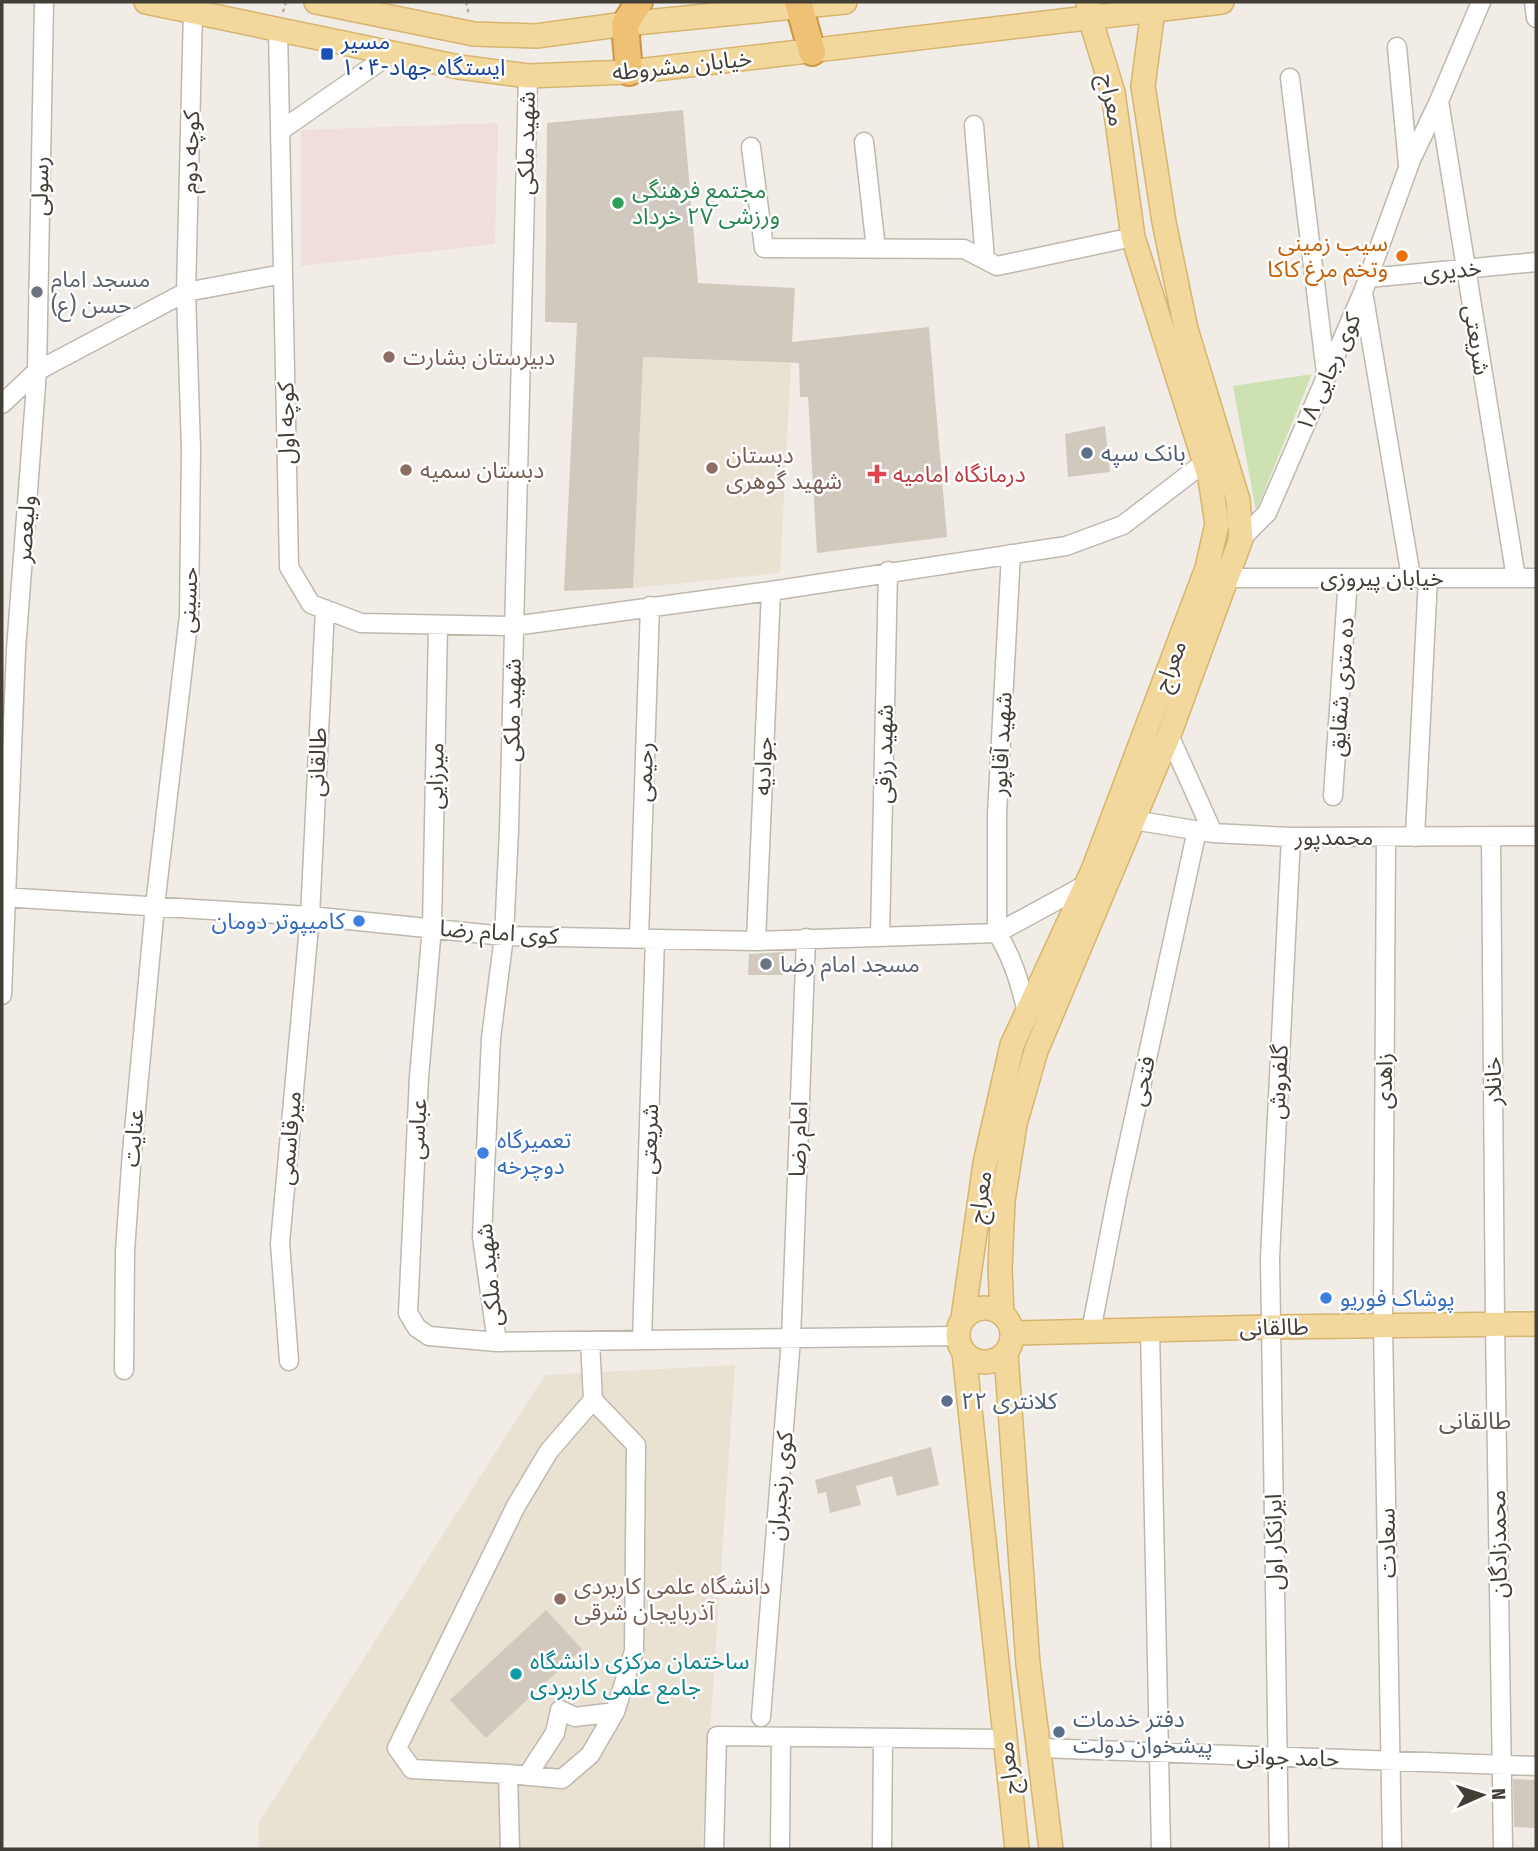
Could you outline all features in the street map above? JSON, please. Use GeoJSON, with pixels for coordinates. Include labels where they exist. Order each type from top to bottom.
{"type":"FeatureCollection","features":[{"type":"Feature","properties":{"kind":"highway"},"geometry":{"type":"LineString","coordinates":[[799,4],[812,52]]}},
{"type":"Feature","properties":{"kind":"highway"},"geometry":{"type":"LineString","coordinates":[[629,72],[632,13]]}},
{"type":"Feature","properties":{"kind":"main road","name":"خیابان مشروطه"},"geometry":{"type":"LineString","coordinates":[[146,2],[458,67],[528,76],[629,72],[812,52],[1089,10],[1222,2]]}},
{"type":"Feature","properties":{"kind":"main road","name":"خیابان مشروطه"},"geometry":{"type":"LineString","coordinates":[[316,2],[474,34],[536,36],[632,13],[845,2]]}},
{"type":"Feature","properties":{"kind":"main road","name":"معراج"},"geometry":{"type":"LineString","coordinates":[[1051,1849],[1028,1664],[1007,1333],[1000,1269],[1003,1201],[1015,1124],[1035,1051],[1169,735],[1241,539],[1238,500],[1184,316],[1164,222],[1143,86],[1152,6]]}},
{"type":"Feature","properties":{"kind":"main road","name":"معراج"},"geometry":{"type":"LineString","coordinates":[[1017,1849],[962,1336],[985,1163],[1012,1045],[1087,884],[1208,568],[1217,524],[1210,479],[1133,237],[1113,92],[1089,10]]}},
{"type":"Feature","properties":{"kind":"main road"},"geometry":{"type":"LineString","coordinates":[[1113,92],[1143,86]]}},
{"type":"Feature","properties":{"kind":"main road"},"geometry":{"type":"LineString","coordinates":[[978,1309],[994,1309],[1007,1333],[999,1360],[980,1363],[962,1336],[978,1309]]}},
{"type":"Feature","properties":{"kind":"main road","name":"طالقانی"},"geometry":{"type":"LineString","coordinates":[[1007,1333],[1536,1324]]}},
{"type":"Feature","properties":{"kind":"street","name":"رسولی"},"geometry":{"type":"LineString","coordinates":[[37,371],[44,2]]}},
{"type":"Feature","properties":{"kind":"street","name":"کوی رجایی ۱۸"},"geometry":{"type":"LineString","coordinates":[[1241,539],[1267,513],[1365,285],[1408,167],[1440,101],[1481,2]]}},
{"type":"Feature","properties":{"kind":"street"},"geometry":{"type":"LineString","coordinates":[[1534,2],[1536,18]]}},
{"type":"Feature","properties":{"kind":"street","name":"کوچه دوم"},"geometry":{"type":"LineString","coordinates":[[186,292],[194,11]]}},
{"type":"Feature","properties":{"kind":"street","name":"کوچه اول"},"geometry":{"type":"LineString","coordinates":[[278,29],[289,567],[312,604],[361,623],[514,626],[771,591],[1066,546],[1123,524],[1205,462]]}},
{"type":"Feature","properties":{"kind":"street"},"geometry":{"type":"LineString","coordinates":[[1396,47],[1408,167]]}},
{"type":"Feature","properties":{"kind":"street"},"geometry":{"type":"LineString","coordinates":[[280,131],[392,53]]}},
{"type":"Feature","properties":{"kind":"street","name":"شهید ملکی"},"geometry":{"type":"LineString","coordinates":[[496,1342],[482,1237],[491,1038],[504,936],[528,76]]}},
{"type":"Feature","properties":{"kind":"street"},"geometry":{"type":"LineString","coordinates":[[1290,78],[1326,374]]}},
{"type":"Feature","properties":{"kind":"street","name":"شریعتی"},"geometry":{"type":"LineString","coordinates":[[1440,101],[1516,578]]}},
{"type":"Feature","properties":{"kind":"street"},"geometry":{"type":"LineString","coordinates":[[974,125],[985,259]]}},
{"type":"Feature","properties":{"kind":"street"},"geometry":{"type":"LineString","coordinates":[[864,142],[876,248]]}},
{"type":"Feature","properties":{"kind":"street"},"geometry":{"type":"LineString","coordinates":[[751,147],[764,248],[964,249],[998,266],[1133,237]]}},
{"type":"Feature","properties":{"kind":"street","name":"خدیری"},"geometry":{"type":"LineString","coordinates":[[1365,285],[1466,268],[1536,262]]}},
{"type":"Feature","properties":{"kind":"street"},"geometry":{"type":"LineString","coordinates":[[2,404],[37,371],[186,292],[283,274]]}},
{"type":"Feature","properties":{"kind":"street"},"geometry":{"type":"LineString","coordinates":[[1365,285],[1420,577],[1415,837]]}},
{"type":"Feature","properties":{"kind":"street","name":"حسینی"},"geometry":{"type":"LineString","coordinates":[[155,906],[189,615],[191,449],[186,292]]}},
{"type":"Feature","properties":{"kind":"street","name":"ولیعصر"},"geometry":{"type":"LineString","coordinates":[[2,995],[16,650],[37,371]]}},
{"type":"Feature","properties":{"kind":"street","name":"شهید آقاپور"},"geometry":{"type":"LineString","coordinates":[[997,933],[997,814],[1011,554]]}},
{"type":"Feature","properties":{"kind":"street","name":"شهید رزقی"},"geometry":{"type":"LineString","coordinates":[[880,936],[888,572]]}},
{"type":"Feature","properties":{"kind":"street","name":"خیابان پیروزی"},"geometry":{"type":"LineString","coordinates":[[1228,578],[1536,578]]}},
{"type":"Feature","properties":{"kind":"street","name":"ده متری شقایق"},"geometry":{"type":"LineString","coordinates":[[1332,796],[1349,578]]}},
{"type":"Feature","properties":{"kind":"street","name":"جوادیه"},"geometry":{"type":"LineString","coordinates":[[756,940],[771,591]]}},
{"type":"Feature","properties":{"kind":"street","name":"رحیمی"},"geometry":{"type":"LineString","coordinates":[[647,939],[650,606]]}},
{"type":"Feature","properties":{"kind":"street","name":"طالقانی"},"geometry":{"type":"LineString","coordinates":[[310,916],[325,609]]}},
{"type":"Feature","properties":{"kind":"street","name":"میرزایی"},"geometry":{"type":"LineString","coordinates":[[432,927],[438,625]]}},
{"type":"Feature","properties":{"kind":"street"},"geometry":{"type":"LineString","coordinates":[[1169,735],[1205,832]]}},
{"type":"Feature","properties":{"kind":"street","name":"محمدپور"},"geometry":{"type":"LineString","coordinates":[[1133,820],[1205,832],[1291,837],[1536,836]]}},
{"type":"Feature","properties":{"kind":"street","name":"فتحی"},"geometry":{"type":"LineString","coordinates":[[1091,1331],[1117,1196],[1205,832]]}},
{"type":"Feature","properties":{"kind":"street","name":"زاهدی"},"geometry":{"type":"LineString","coordinates":[[1383,1325],[1386,836]]}},
{"type":"Feature","properties":{"kind":"street","name":"خانلار"},"geometry":{"type":"LineString","coordinates":[[1491,836],[1495,1325]]}},
{"type":"Feature","properties":{"kind":"street","name":"گلفروش"},"geometry":{"type":"LineString","coordinates":[[1270,1327],[1270,1244],[1291,837]]}},
{"type":"Feature","properties":{"kind":"street"},"geometry":{"type":"LineString","coordinates":[[1027,1013],[1018,976],[1007,948],[997,933],[1087,884]]}},
{"type":"Feature","properties":{"kind":"street","name":"کوی امام رضا"},"geometry":{"type":"LineString","coordinates":[[4,897],[310,916],[504,936],[756,940],[997,933]]}},
{"type":"Feature","properties":{"kind":"street","name":"عنایت"},"geometry":{"type":"LineString","coordinates":[[124,1370],[125,1251],[155,906]]}},
{"type":"Feature","properties":{"kind":"street","name":"میرقاسمی"},"geometry":{"type":"LineString","coordinates":[[289,1361],[280,1243],[310,916]]}},
{"type":"Feature","properties":{"kind":"street","name":"عباسی"},"geometry":{"type":"LineString","coordinates":[[432,927],[419,1077],[408,1313],[417,1328],[429,1336],[496,1342]]}},
{"type":"Feature","properties":{"kind":"street","name":"امام رضا"},"geometry":{"type":"LineString","coordinates":[[791,1339],[806,938]]}},
{"type":"Feature","properties":{"kind":"street","name":"شریعتی"},"geometry":{"type":"LineString","coordinates":[[642,1340],[647,939]]}},
{"type":"Feature","properties":{"kind":"street","name":"سعادت"},"geometry":{"type":"LineString","coordinates":[[1383,1325],[1392,1849]]}},
{"type":"Feature","properties":{"kind":"street","name":"محمدزادگان"},"geometry":{"type":"LineString","coordinates":[[1495,1325],[1503,1849]]}},
{"type":"Feature","properties":{"kind":"street","name":"ایرانکار اول"},"geometry":{"type":"LineString","coordinates":[[1270,1327],[1279,1849]]}},
{"type":"Feature","properties":{"kind":"street"},"geometry":{"type":"LineString","coordinates":[[1150,1330],[1161,1849]]}},
{"type":"Feature","properties":{"kind":"street"},"geometry":{"type":"LineString","coordinates":[[496,1342],[962,1336]]}},
{"type":"Feature","properties":{"kind":"street","name":"کوی رنجبران"},"geometry":{"type":"LineString","coordinates":[[761,1717],[791,1339]]}},
{"type":"Feature","properties":{"kind":"street"},"geometry":{"type":"LineString","coordinates":[[590,1341],[593,1400],[636,1445],[634,1651],[615,1712],[590,1755],[562,1779],[412,1769],[397,1748],[516,1506],[549,1451],[593,1400]]}},
{"type":"Feature","properties":{"kind":"street"},"geometry":{"type":"LineString","coordinates":[[527,1776],[555,1733],[560,1710],[575,1717],[615,1712]]}},
{"type":"Feature","properties":{"kind":"street"},"geometry":{"type":"LineString","coordinates":[[714,1849],[717,1737],[1004,1739]]}},
{"type":"Feature","properties":{"kind":"street"},"geometry":{"type":"LineString","coordinates":[[780,1849],[781,1737]]}},
{"type":"Feature","properties":{"kind":"street"},"geometry":{"type":"LineString","coordinates":[[882,1849],[883,1738]]}},
{"type":"Feature","properties":{"kind":"street","name":"حامد جوانی"},"geometry":{"type":"LineString","coordinates":[[1040,1748],[1536,1766]]}},
{"type":"Feature","properties":{"kind":"street"},"geometry":{"type":"LineString","coordinates":[[508,1774],[510,1849]]}},
{"type":"Feature","properties":{"kind":"shaded area"},"geometry":{"type":"Polygon","coordinates":[[[498,123],[495,244],[301,266],[301,130],[498,123]]]}},
{"type":"Feature","properties":{"kind":"shaded area","name":"دبستان شهید گوهری"},"geometry":{"type":"Polygon","coordinates":[[[643,357],[791,363],[780,573],[633,588],[643,357]]]}},
{"type":"Feature","properties":{"kind":"shaded area","name":"دانشگاه علمی کاربردی آذربایجان شرقی"},"geometry":{"type":"Polygon","coordinates":[[[735,1365],[702,1849],[259,1849],[258,1824],[545,1375],[735,1365]]]}},
{"type":"Feature","properties":{"kind":"green space"},"geometry":{"type":"Polygon","coordinates":[[[1312,374],[1256,511],[1233,386],[1312,374]]]}},
{"type":"Feature","properties":{"kind":"building"},"geometry":{"type":"Polygon","coordinates":[[[683,110],[698,283],[795,288],[792,342],[929,327],[947,537],[817,553],[808,397],[800,397],[799,363],[643,357],[633,588],[564,591],[577,323],[545,322],[547,123],[683,110]]]}},
{"type":"Feature","properties":{"kind":"building","name":"بانک سپه"},"geometry":{"type":"Polygon","coordinates":[[[1105,426],[1110,472],[1068,477],[1065,434],[1105,426]]]}},
{"type":"Feature","properties":{"kind":"building","name":"مسجد امام رضا"},"geometry":{"type":"Polygon","coordinates":[[[784,952],[783,975],[748,975],[749,954],[784,952]]]}},
{"type":"Feature","properties":{"kind":"building"},"geometry":{"type":"Polygon","coordinates":[[[931,1447],[939,1485],[897,1496],[892,1476],[856,1486],[861,1505],[830,1513],[826,1492],[818,1494],[815,1480],[931,1447]]]}},
{"type":"Feature","properties":{"kind":"building","name":"ساختمان مرکزی دانشگاه جامع علمی کاربردی"},"geometry":{"type":"Polygon","coordinates":[[[546,1610],[582,1649],[486,1738],[450,1700],[546,1610]]]}},
{"type":"Feature","properties":{"kind":"building"},"geometry":{"type":"Polygon","coordinates":[[[1513,1779],[1536,1780],[1536,1828],[1514,1827],[1513,1779]]]}},
{"type":"Feature","properties":{"kind":"place","name":"مسیر ۱۰۴-ایستگاه جهاد"},"geometry":{"type":"Point","coordinates":[327,54]}},
{"type":"Feature","properties":{"kind":"place","name":"مجتمع فرهنگی ورزشی ۲۷ خرداد"},"geometry":{"type":"Point","coordinates":[618,203]}},
{"type":"Feature","properties":{"kind":"place","name":"سیب زمینی وتخم مرغ کاکا"},"geometry":{"type":"Point","coordinates":[1402,256]}},
{"type":"Feature","properties":{"kind":"place","name":"مسجد امام حسن (ع)"},"geometry":{"type":"Point","coordinates":[37,292]}},
{"type":"Feature","properties":{"kind":"place","name":"دبیرستان بشارت"},"geometry":{"type":"Point","coordinates":[389,357]}},
{"type":"Feature","properties":{"kind":"place","name":"بانک سپه"},"geometry":{"type":"Point","coordinates":[1087,453]}},
{"type":"Feature","properties":{"kind":"place","name":"دبستان شهید گوهری"},"geometry":{"type":"Point","coordinates":[712,468]}},
{"type":"Feature","properties":{"kind":"place","name":"دبستان سمیه"},"geometry":{"type":"Point","coordinates":[406,470]}},
{"type":"Feature","properties":{"kind":"place","name":"درمانگاه امامیه"},"geometry":{"type":"Point","coordinates":[877,474]}},
{"type":"Feature","properties":{"kind":"place","name":"کامیپوتر دومان"},"geometry":{"type":"Point","coordinates":[359,921]}},
{"type":"Feature","properties":{"kind":"place","name":"مسجد امام رضا"},"geometry":{"type":"Point","coordinates":[766,964]}},
{"type":"Feature","properties":{"kind":"place","name":"تعمیرگاه دوچرخه"},"geometry":{"type":"Point","coordinates":[483,1153]}},
{"type":"Feature","properties":{"kind":"place","name":"پوشاک فوریو"},"geometry":{"type":"Point","coordinates":[1326,1298]}},
{"type":"Feature","properties":{"kind":"place","name":"کلانتری ٢٢"},"geometry":{"type":"Point","coordinates":[947,1401]}},
{"type":"Feature","properties":{"kind":"place","name":"دانشگاه علمی کاربردی آذربایجان شرقی"},"geometry":{"type":"Point","coordinates":[560,1599]}},
{"type":"Feature","properties":{"kind":"place","name":"ساختمان مرکزی دانشگاه جامع علمی کاربردی"},"geometry":{"type":"Point","coordinates":[516,1674]}},
{"type":"Feature","properties":{"kind":"place","name":"دفتر خدمات پیشخوان دولت"},"geometry":{"type":"Point","coordinates":[1059,1732]}},
{"type":"Feature","properties":{"kind":"district","name":"طالقانی"},"geometry":{"type":"Point","coordinates":[1475,1421]}}]}
